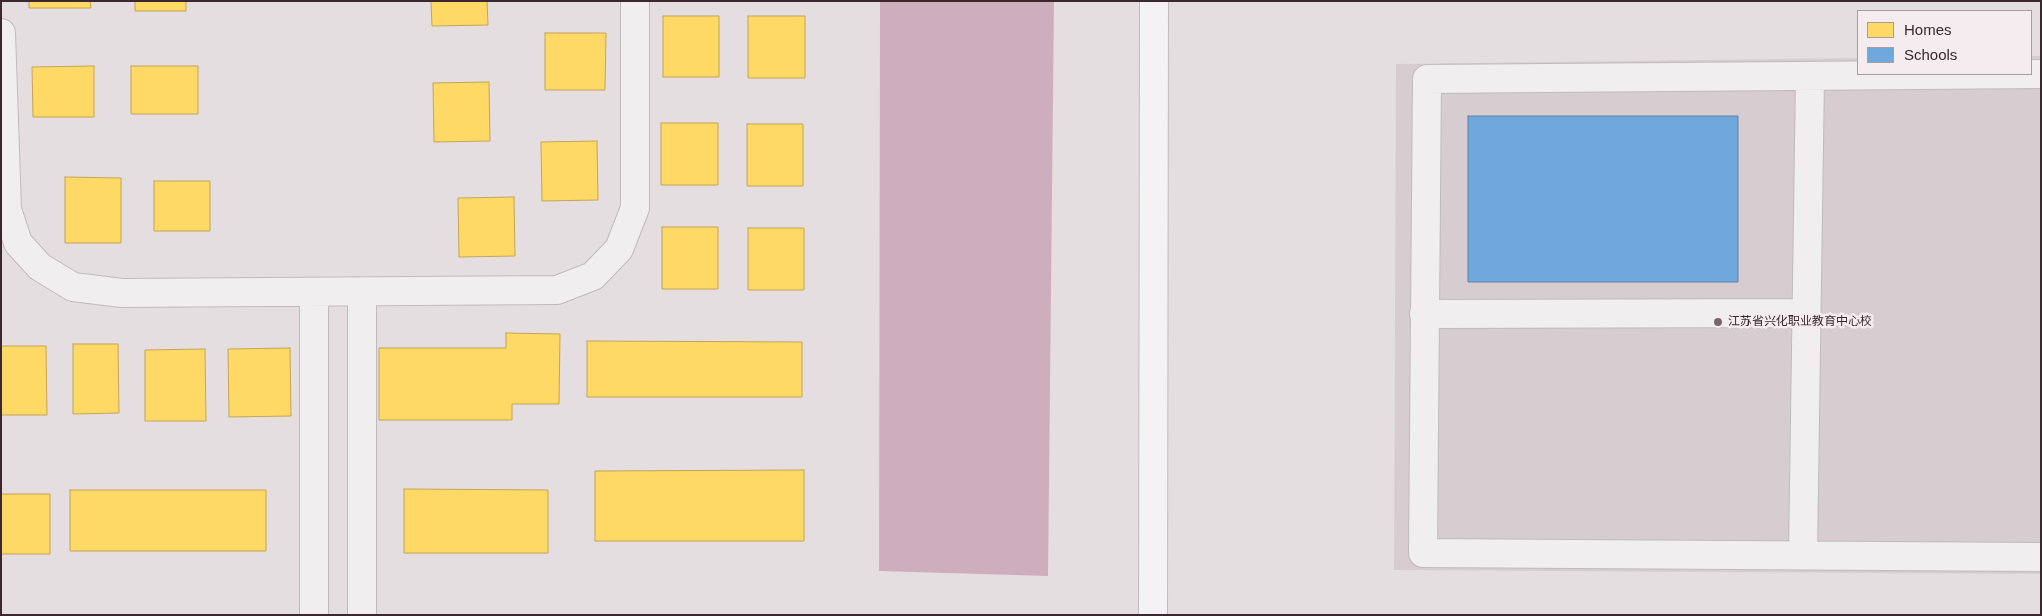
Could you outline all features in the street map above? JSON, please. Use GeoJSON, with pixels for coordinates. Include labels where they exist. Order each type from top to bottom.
{"type":"FeatureCollection","features":[{"type":"Feature","properties":{"kind":"main road"},"geometry":{"type":"LineString","coordinates":[[1153,615],[1154,1]]}},
{"type":"Feature","properties":{"kind":"lane"},"geometry":{"type":"LineString","coordinates":[[1,33],[7,209],[18,243],[40,267],[72,287],[122,293],[362,293],[557,290],[593,276],[619,249],[635,208],[635,1]]}},
{"type":"Feature","properties":{"kind":"lane"},"geometry":{"type":"LineString","coordinates":[[1926,75],[1426,79],[1423,553],[2041,557]]}},
{"type":"Feature","properties":{"kind":"lane"},"geometry":{"type":"LineString","coordinates":[[1803,555],[1810,76]]}},
{"type":"Feature","properties":{"kind":"lane"},"geometry":{"type":"LineString","coordinates":[[314,293],[314,615]]}},
{"type":"Feature","properties":{"kind":"lane"},"geometry":{"type":"LineString","coordinates":[[362,293],[362,615]]}},
{"type":"Feature","properties":{"kind":"lane"},"geometry":{"type":"LineString","coordinates":[[1424,314],[1806,313]]}},
{"type":"Feature","properties":{"kind":"shaded area"},"geometry":{"type":"Polygon","coordinates":[[[880,1],[1054,1],[1048,576],[879,571],[880,1]]]}},
{"type":"Feature","properties":{"kind":"shaded area","name":"江苏省兴化职业教育中心校"},"geometry":{"type":"Polygon","coordinates":[[[2032,56],[2041,56],[2041,574],[1394,570],[1396,64],[1857,58],[1857,75],[2032,75],[2032,56]]]}},
{"type":"Feature","properties":{"kind":"building: Homes"},"geometry":{"type":"Polygon","coordinates":[[[29,1],[90,1],[91,8],[29,8],[29,1]]]}},
{"type":"Feature","properties":{"kind":"building: Homes"},"geometry":{"type":"Polygon","coordinates":[[[135,1],[186,1],[186,11],[135,11],[135,1]]]}},
{"type":"Feature","properties":{"kind":"building: Homes"},"geometry":{"type":"Polygon","coordinates":[[[431,1],[487,1],[488,25],[432,26],[431,1]]]}},
{"type":"Feature","properties":{"kind":"building: Homes"},"geometry":{"type":"Polygon","coordinates":[[[663,16],[719,16],[719,77],[663,77],[663,16]]]}},
{"type":"Feature","properties":{"kind":"building: Homes"},"geometry":{"type":"Polygon","coordinates":[[[748,16],[805,16],[805,78],[748,78],[748,16]]]}},
{"type":"Feature","properties":{"kind":"building: Homes"},"geometry":{"type":"Polygon","coordinates":[[[545,33],[606,33],[605,90],[545,90],[545,33]]]}},
{"type":"Feature","properties":{"kind":"building: Homes"},"geometry":{"type":"Polygon","coordinates":[[[94,66],[94,117],[33,117],[32,67],[94,66]]]}},
{"type":"Feature","properties":{"kind":"building: Homes"},"geometry":{"type":"Polygon","coordinates":[[[131,66],[198,66],[198,114],[131,114],[131,66]]]}},
{"type":"Feature","properties":{"kind":"building: Homes"},"geometry":{"type":"Polygon","coordinates":[[[489,82],[490,141],[434,142],[433,83],[489,82]]]}},
{"type":"Feature","properties":{"kind":"building: Homes"},"geometry":{"type":"Polygon","coordinates":[[[661,123],[718,123],[718,185],[661,185],[661,123]]]}},
{"type":"Feature","properties":{"kind":"building: Homes"},"geometry":{"type":"Polygon","coordinates":[[[747,124],[803,124],[803,186],[747,186],[747,124]]]}},
{"type":"Feature","properties":{"kind":"building: Homes"},"geometry":{"type":"Polygon","coordinates":[[[597,141],[598,200],[542,201],[541,142],[597,141]]]}},
{"type":"Feature","properties":{"kind":"building: Homes"},"geometry":{"type":"Polygon","coordinates":[[[65,177],[121,178],[121,243],[65,243],[65,177]]]}},
{"type":"Feature","properties":{"kind":"building: Homes"},"geometry":{"type":"Polygon","coordinates":[[[154,181],[210,181],[210,231],[154,231],[154,181]]]}},
{"type":"Feature","properties":{"kind":"building: Homes"},"geometry":{"type":"Polygon","coordinates":[[[514,197],[515,256],[459,257],[458,198],[514,197]]]}},
{"type":"Feature","properties":{"kind":"building: Homes"},"geometry":{"type":"Polygon","coordinates":[[[662,227],[718,227],[718,289],[662,289],[662,227]]]}},
{"type":"Feature","properties":{"kind":"building: Homes"},"geometry":{"type":"Polygon","coordinates":[[[748,228],[804,228],[804,290],[748,290],[748,228]]]}},
{"type":"Feature","properties":{"kind":"building: Homes"},"geometry":{"type":"Polygon","coordinates":[[[506,333],[560,334],[559,404],[512,404],[512,420],[379,420],[379,348],[506,348],[506,333]]]}},
{"type":"Feature","properties":{"kind":"building: Homes"},"geometry":{"type":"Polygon","coordinates":[[[587,341],[802,342],[802,397],[587,397],[587,341]]]}},
{"type":"Feature","properties":{"kind":"building: Homes"},"geometry":{"type":"Polygon","coordinates":[[[73,344],[118,344],[119,413],[73,414],[73,344]]]}},
{"type":"Feature","properties":{"kind":"building: Homes"},"geometry":{"type":"Polygon","coordinates":[[[1,346],[46,346],[47,415],[1,415],[1,346]]]}},
{"type":"Feature","properties":{"kind":"building: Homes"},"geometry":{"type":"Polygon","coordinates":[[[290,348],[291,416],[229,417],[228,349],[290,348]]]}},
{"type":"Feature","properties":{"kind":"building: Homes"},"geometry":{"type":"Polygon","coordinates":[[[205,349],[206,421],[145,421],[145,350],[205,349]]]}},
{"type":"Feature","properties":{"kind":"building: Homes"},"geometry":{"type":"Polygon","coordinates":[[[804,470],[804,541],[595,541],[595,471],[804,470]]]}},
{"type":"Feature","properties":{"kind":"building: Homes"},"geometry":{"type":"Polygon","coordinates":[[[404,489],[548,490],[548,553],[404,553],[404,489]]]}},
{"type":"Feature","properties":{"kind":"building: Homes"},"geometry":{"type":"Polygon","coordinates":[[[70,490],[266,490],[266,551],[70,551],[70,490]]]}},
{"type":"Feature","properties":{"kind":"building: Homes"},"geometry":{"type":"Polygon","coordinates":[[[1,494],[50,494],[50,554],[1,554],[1,494]]]}},
{"type":"Feature","properties":{"kind":"building: Schools"},"geometry":{"type":"Polygon","coordinates":[[[1468,116],[1738,116],[1738,282],[1468,282],[1468,116]]]}},
{"type":"Feature","properties":{"kind":"place","name":"江苏省兴化职业教育中心校"},"geometry":{"type":"Point","coordinates":[1718,322]}}]}
